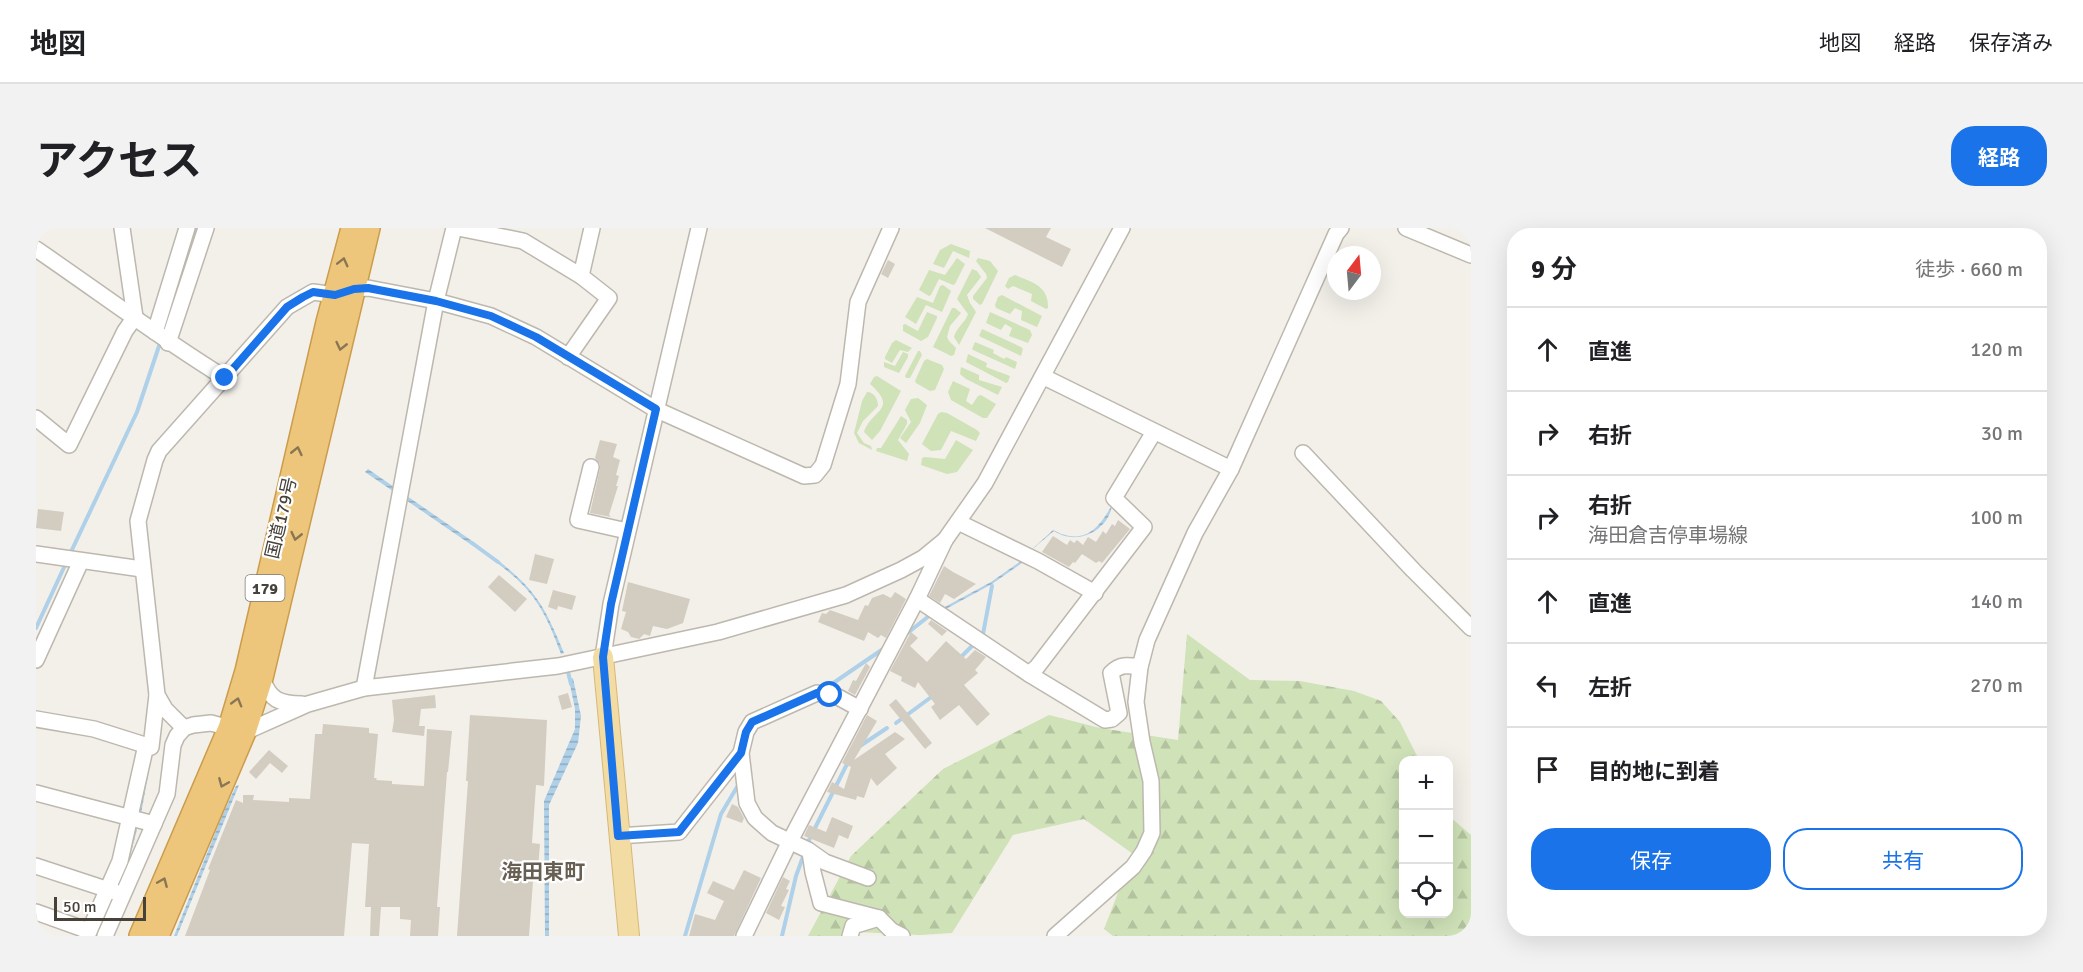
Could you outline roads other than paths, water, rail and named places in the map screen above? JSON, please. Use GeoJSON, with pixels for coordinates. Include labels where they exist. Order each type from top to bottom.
{"type":"FeatureCollection","features":[{"type":"Feature","properties":{"kind":"highway","name":"国道179号"},"geometry":{"type":"LineString","coordinates":[[140,936],[262,678],[345,292],[352,228]]}},
{"type":"Feature","properties":{"kind":"highway","name":"国道179号"},"geometry":{"type":"LineString","coordinates":[[158,936],[237,730],[246,671],[327,322],[345,292],[369,228]]}},
{"type":"Feature","properties":{"kind":"main road"},"geometry":{"type":"LineString","coordinates":[[603,657],[629,936]]}},
{"type":"Feature","properties":{"kind":"street"},"geometry":{"type":"LineString","coordinates":[[36,418],[69,445],[124,331],[135,317],[122,228]]}},
{"type":"Feature","properties":{"kind":"street"},"geometry":{"type":"LineString","coordinates":[[155,332],[187,228]]}},
{"type":"Feature","properties":{"kind":"street"},"geometry":{"type":"LineString","coordinates":[[168,343],[206,228]]}},
{"type":"Feature","properties":{"kind":"street"},"geometry":{"type":"LineString","coordinates":[[364,688],[436,301],[456,228],[523,242],[581,276],[609,298],[568,357]]}},
{"type":"Feature","properties":{"kind":"street"},"geometry":{"type":"LineString","coordinates":[[581,276],[592,228]]}},
{"type":"Feature","properties":{"kind":"street"},"geometry":{"type":"LineString","coordinates":[[603,657],[611,604],[627,531],[699,228]]}},
{"type":"Feature","properties":{"kind":"street"},"geometry":{"type":"LineString","coordinates":[[36,719],[94,729],[151,747],[156,695],[138,521],[155,460],[159,451],[287,307],[313,292],[345,292],[368,288],[436,301],[491,316],[514,326],[656,409],[804,476],[816,475],[823,465],[848,384],[858,302],[891,228]]}},
{"type":"Feature","properties":{"kind":"street"},"geometry":{"type":"LineString","coordinates":[[744,936],[790,841],[917,599],[945,540],[985,483],[1044,377],[1122,228]]}},
{"type":"Feature","properties":{"kind":"street"},"geometry":{"type":"LineString","coordinates":[[1406,228],[1471,255]]}},
{"type":"Feature","properties":{"kind":"street"},"geometry":{"type":"LineString","coordinates":[[1055,936],[1133,867],[1152,833],[1151,780],[1136,702],[1140,667],[1147,640],[1195,533],[1231,469],[1334,230]]}},
{"type":"Feature","properties":{"kind":"street"},"geometry":{"type":"LineString","coordinates":[[36,249],[135,317],[168,343],[225,378]]}},
{"type":"Feature","properties":{"kind":"street"},"geometry":{"type":"LineString","coordinates":[[1044,377],[1231,469]]}},
{"type":"Feature","properties":{"kind":"street"},"geometry":{"type":"LineString","coordinates":[[1029,674],[1095,593],[1144,527],[1114,498],[1154,432]]}},
{"type":"Feature","properties":{"kind":"street"},"geometry":{"type":"LineString","coordinates":[[1303,453],[1471,628]]}},
{"type":"Feature","properties":{"kind":"street"},"geometry":{"type":"LineString","coordinates":[[591,467],[578,520],[627,531]]}},
{"type":"Feature","properties":{"kind":"street"},"geometry":{"type":"LineString","coordinates":[[958,522],[1038,561],[1095,593]]}},
{"type":"Feature","properties":{"kind":"street"},"geometry":{"type":"LineString","coordinates":[[36,912],[88,933],[116,892],[154,824],[167,794],[173,745],[184,728],[193,724],[211,723],[237,730],[308,704],[364,688],[577,663],[718,632],[846,595],[923,558],[945,540]]}},
{"type":"Feature","properties":{"kind":"street"},"geometry":{"type":"LineString","coordinates":[[36,554],[142,569]]}},
{"type":"Feature","properties":{"kind":"street"},"geometry":{"type":"LineString","coordinates":[[36,660],[81,561]]}},
{"type":"Feature","properties":{"kind":"street"},"geometry":{"type":"LineString","coordinates":[[917,599],[1029,674],[1105,720],[1112,719],[1119,713],[1112,673],[1117,667],[1123,665],[1140,667]]}},
{"type":"Feature","properties":{"kind":"street"},"geometry":{"type":"LineString","coordinates":[[262,678],[270,694],[278,700],[287,704],[308,704]]}},
{"type":"Feature","properties":{"kind":"street"},"geometry":{"type":"LineString","coordinates":[[860,709],[838,697],[817,693],[752,722],[746,732],[741,753],[747,803],[755,818],[772,833],[825,862],[868,878]]}},
{"type":"Feature","properties":{"kind":"street"},"geometry":{"type":"LineString","coordinates":[[156,695],[165,710],[184,728]]}},
{"type":"Feature","properties":{"kind":"street"},"geometry":{"type":"LineString","coordinates":[[105,936],[146,745]]}},
{"type":"Feature","properties":{"kind":"street"},"geometry":{"type":"LineString","coordinates":[[618,836],[679,832],[741,753]]}},
{"type":"Feature","properties":{"kind":"street"},"geometry":{"type":"LineString","coordinates":[[36,794],[154,824]]}},
{"type":"Feature","properties":{"kind":"street"},"geometry":{"type":"LineString","coordinates":[[810,852],[821,903],[879,918],[892,931],[902,936]]}},
{"type":"Feature","properties":{"kind":"street"},"geometry":{"type":"LineString","coordinates":[[36,866],[116,892]]}},
{"type":"Feature","properties":{"kind":"street"},"geometry":{"type":"LineString","coordinates":[[850,936],[854,926],[879,918]]}},
{"type":"Feature","properties":{"kind":"water"},"geometry":{"type":"Polygon","coordinates":[[[368,469],[475,543],[473,546],[365,472],[368,469]]]}},
{"type":"Feature","properties":{"kind":"water"},"geometry":{"type":"Polygon","coordinates":[[[1112,505],[1105,522],[1091,533],[1072,537],[1063,536],[1054,531],[1029,552],[1053,530],[1073,536],[1088,533],[1101,522],[1112,505]]]}},
{"type":"Feature","properties":{"kind":"water"},"geometry":{"type":"Polygon","coordinates":[[[495,558],[530,589],[551,622],[564,653],[561,654],[549,624],[536,601],[518,580],[493,560],[495,558]]]}},
{"type":"Feature","properties":{"kind":"water"},"geometry":{"type":"Polygon","coordinates":[[[1021,561],[1022,563],[992,584],[944,610],[943,608],[991,582],[1021,561]]]}},
{"type":"Feature","properties":{"kind":"water"},"geometry":{"type":"Polygon","coordinates":[[[573,678],[581,716],[578,743],[549,805],[549,936],[545,936],[544,801],[575,729],[575,709],[569,680],[573,678]]]}},
{"type":"Feature","properties":{"kind":"water"},"geometry":{"type":"Polygon","coordinates":[[[145,769],[149,770],[128,864],[97,936],[92,936],[145,769]]]}},
{"type":"Feature","properties":{"kind":"water"},"geometry":{"type":"Polygon","coordinates":[[[239,785],[177,936],[174,936],[222,816],[236,786],[239,785]]]}},
{"type":"Feature","properties":{"kind":"waterway"},"geometry":{"type":"LineString","coordinates":[[163,333],[197,228]]}},
{"type":"Feature","properties":{"kind":"waterway"},"geometry":{"type":"LineString","coordinates":[[70,554],[137,412],[161,340]]}},
{"type":"Feature","properties":{"kind":"waterway"},"geometry":{"type":"LineString","coordinates":[[472,543],[498,562]]}},
{"type":"Feature","properties":{"kind":"waterway"},"geometry":{"type":"LineString","coordinates":[[36,628],[66,563]]}},
{"type":"Feature","properties":{"kind":"waterway"},"geometry":{"type":"LineString","coordinates":[[983,634],[992,586]]}},
{"type":"Feature","properties":{"kind":"waterway"},"geometry":{"type":"LineString","coordinates":[[905,635],[929,616]]}},
{"type":"Feature","properties":{"kind":"waterway"},"geometry":{"type":"LineString","coordinates":[[959,659],[975,643]]}},
{"type":"Feature","properties":{"kind":"waterway"},"geometry":{"type":"LineString","coordinates":[[826,688],[883,649]]}},
{"type":"Feature","properties":{"kind":"waterway"},"geometry":{"type":"LineString","coordinates":[[567,668],[571,684]]}},
{"type":"Feature","properties":{"kind":"waterway"},"geometry":{"type":"LineString","coordinates":[[896,723],[934,695]]}},
{"type":"Feature","properties":{"kind":"waterway"},"geometry":{"type":"LineString","coordinates":[[860,746],[887,728]]}},
{"type":"Feature","properties":{"kind":"waterway"},"geometry":{"type":"LineString","coordinates":[[808,842],[848,762]]}},
{"type":"Feature","properties":{"kind":"waterway"},"geometry":{"type":"LineString","coordinates":[[685,936],[721,814],[737,787]]}},
{"type":"Feature","properties":{"kind":"waterway"},"geometry":{"type":"LineString","coordinates":[[782,936],[796,876],[804,854]]}},
{"type":"Feature","properties":{"kind":"district","name":"海田東町"},"geometry":{"type":"Point","coordinates":[543,872]}}]}
